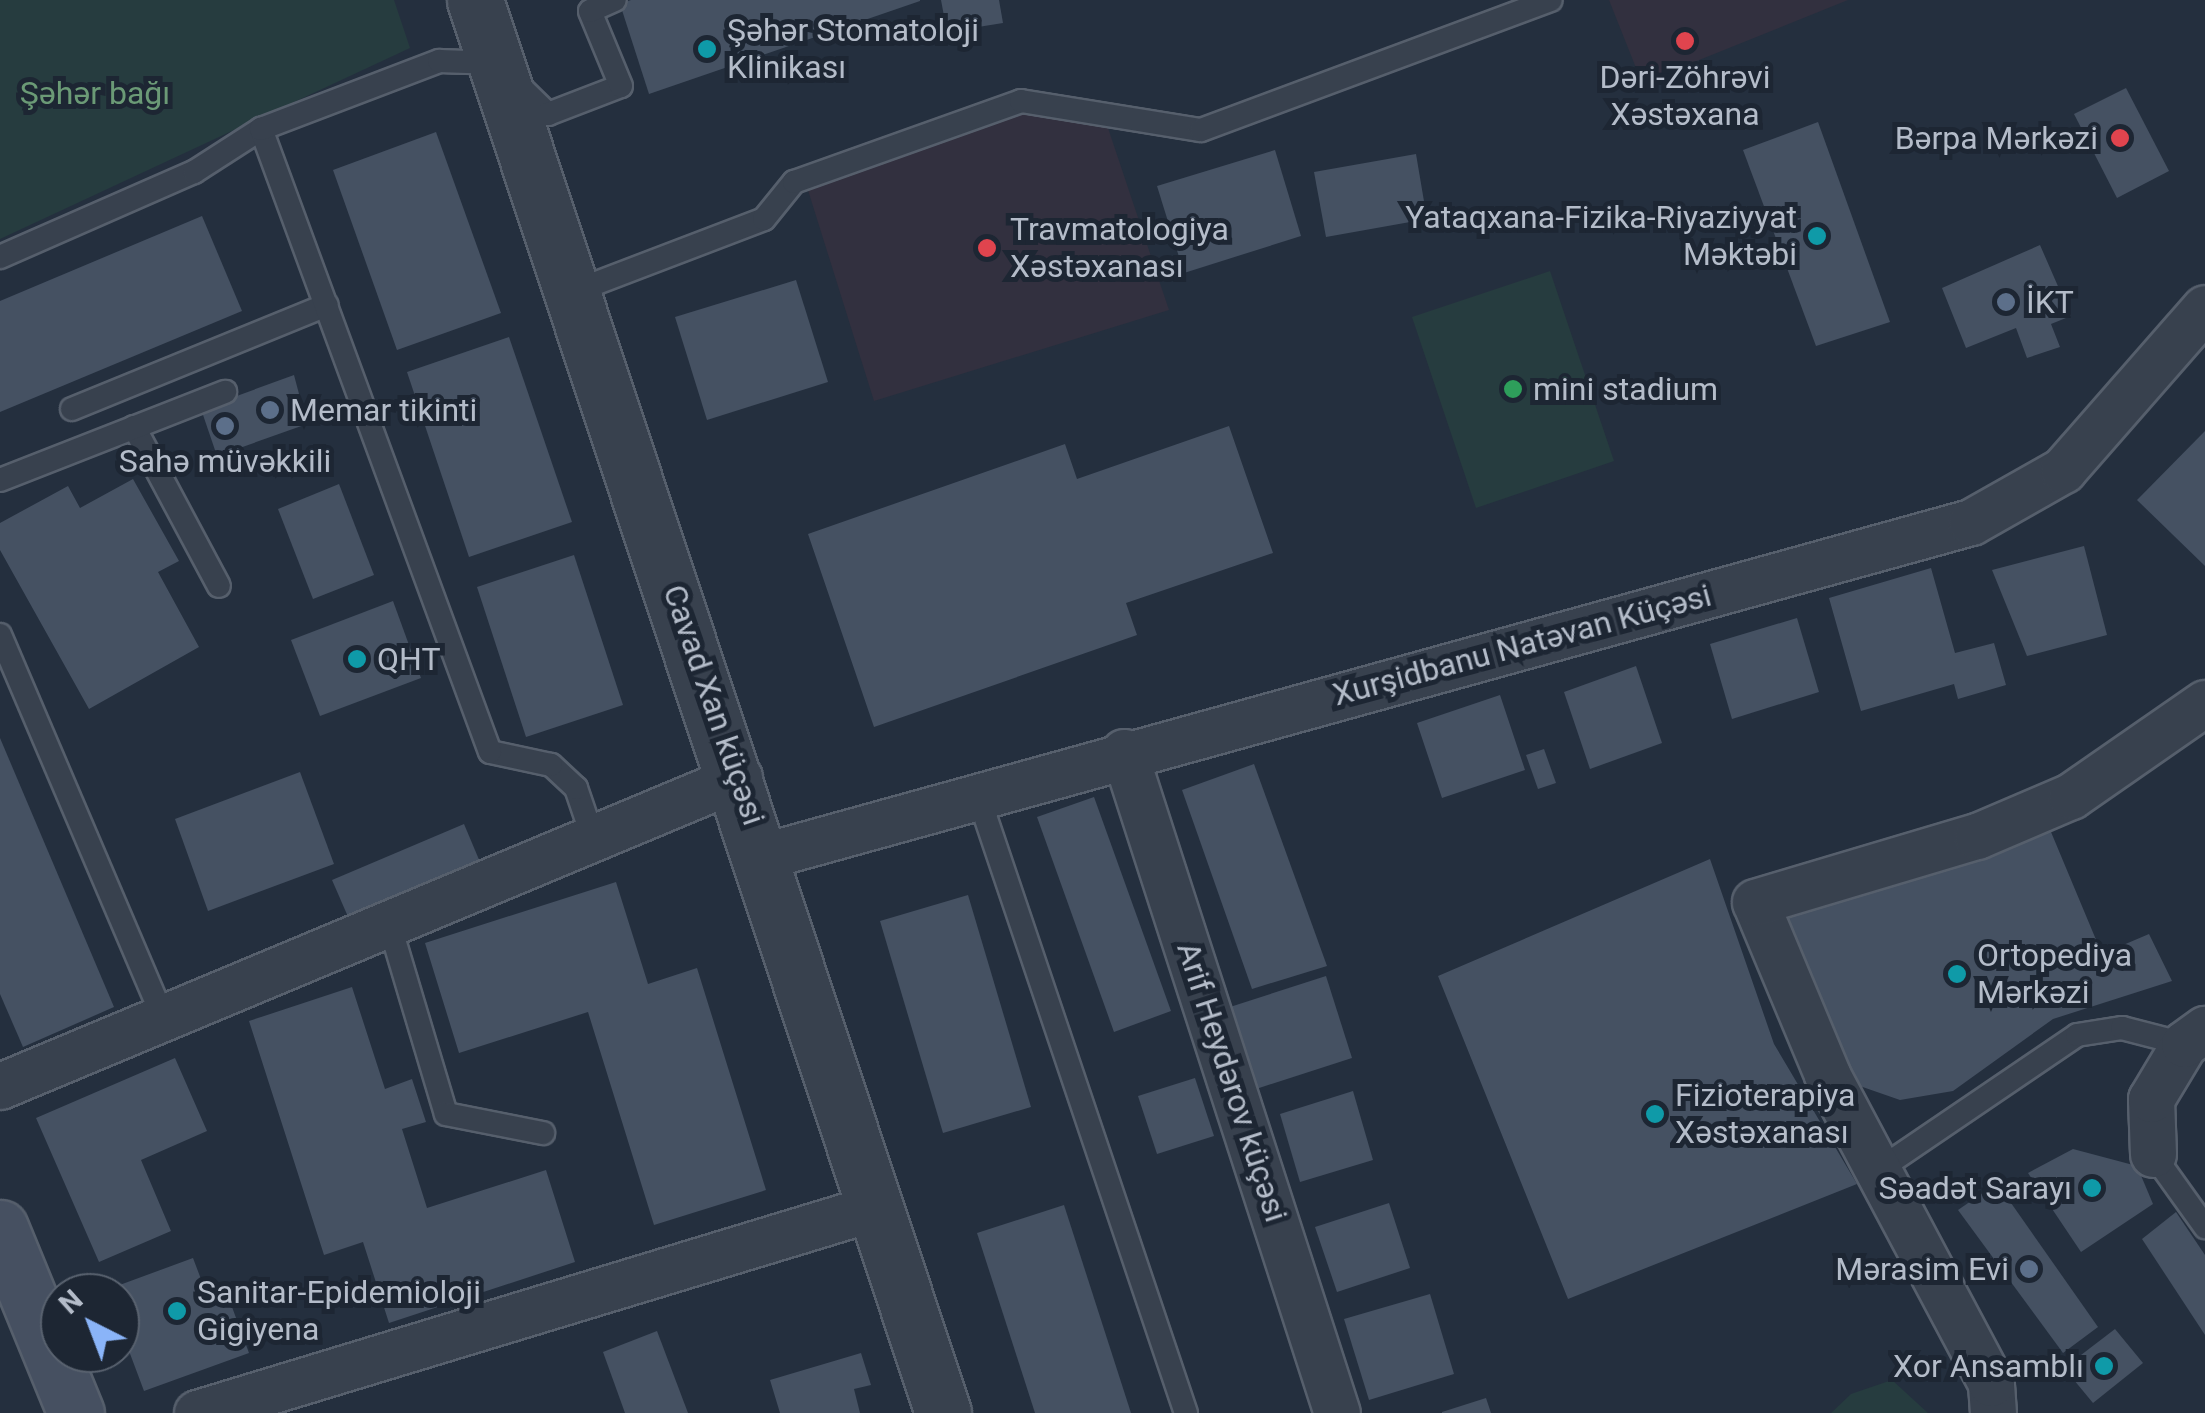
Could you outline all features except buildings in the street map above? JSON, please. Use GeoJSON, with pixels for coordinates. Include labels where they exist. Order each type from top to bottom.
{"type":"FeatureCollection","features":[{"type":"Feature","properties":{"kind":"main road"},"geometry":{"type":"LineString","coordinates":[[0,1228],[76,1413]]}},
{"type":"Feature","properties":{"kind":"street","name":"Cavad Xan küçəsi"},"geometry":{"type":"LineString","coordinates":[[475,0],[739,777],[943,1413]]}},
{"type":"Feature","properties":{"kind":"street","name":"Xurşidbanu Natəvan Küçəsi"},"geometry":{"type":"LineString","coordinates":[[764,856],[1124,752],[1972,522],[2064,470],[2205,308]]}},
{"type":"Feature","properties":{"kind":"street"},"geometry":{"type":"LineString","coordinates":[[1994,1413],[1991,1383],[1880,1168],[1826,1074],[1755,902],[1978,836],[2071,796],[2205,703]]}},
{"type":"Feature","properties":{"kind":"street","name":"Arif Heydərov küçəsi"},"geometry":{"type":"LineString","coordinates":[[1124,752],[1337,1413]]}},
{"type":"Feature","properties":{"kind":"street"},"geometry":{"type":"LineString","coordinates":[[0,1086],[739,777]]}},
{"type":"Feature","properties":{"kind":"street"},"geometry":{"type":"LineString","coordinates":[[2153,1154],[2151,1100],[2195,1037]]}},
{"type":"Feature","properties":{"kind":"street"},"geometry":{"type":"LineString","coordinates":[[197,1413],[876,1208]]}},
{"type":"Feature","properties":{"kind":"lane"},"geometry":{"type":"LineString","coordinates":[[0,256],[194,172],[262,129],[439,61],[496,63],[548,114],[621,86],[590,11],[614,0]]}},
{"type":"Feature","properties":{"kind":"lane"},"geometry":{"type":"LineString","coordinates":[[573,292],[764,219],[794,182],[1021,100],[1201,130],[1551,0]]}},
{"type":"Feature","properties":{"kind":"lane"},"geometry":{"type":"LineString","coordinates":[[262,129],[490,752],[551,766],[576,788],[593,838]]}},
{"type":"Feature","properties":{"kind":"lane"},"geometry":{"type":"LineString","coordinates":[[72,409],[327,304]]}},
{"type":"Feature","properties":{"kind":"lane"},"geometry":{"type":"LineString","coordinates":[[0,480],[224,392]]}},
{"type":"Feature","properties":{"kind":"lane"},"geometry":{"type":"LineString","coordinates":[[134,427],[219,586]]}},
{"type":"Feature","properties":{"kind":"lane"},"geometry":{"type":"LineString","coordinates":[[0,635],[163,1017]]}},
{"type":"Feature","properties":{"kind":"lane"},"geometry":{"type":"LineString","coordinates":[[978,795],[1186,1413]]}},
{"type":"Feature","properties":{"kind":"lane"},"geometry":{"type":"LineString","coordinates":[[390,923],[446,1114],[543,1133]]}},
{"type":"Feature","properties":{"kind":"lane"},"geometry":{"type":"LineString","coordinates":[[1880,1168],[2076,1035],[2122,1028],[2195,1037]]}},
{"type":"Feature","properties":{"kind":"lane"},"geometry":{"type":"LineString","coordinates":[[2153,1154],[2205,1227]]}},
{"type":"Feature","properties":{"kind":"shaded area","name":"Dəri-Zöhrəvi Xəstəxana"},"geometry":{"type":"Polygon","coordinates":[[[1609,0],[1848,0],[1642,83],[1609,0]]]}},
{"type":"Feature","properties":{"kind":"shaded area","name":"Travmatologiya Xəstəxanası"},"geometry":{"type":"Polygon","coordinates":[[[1025,113],[1108,128],[1169,310],[874,401],[807,187],[1025,113]]]}},
{"type":"Feature","properties":{"kind":"green space","name":"Şəhər bağı"},"geometry":{"type":"Polygon","coordinates":[[[0,0],[394,0],[410,48],[0,239],[0,0]]]}},
{"type":"Feature","properties":{"kind":"green space","name":"mini stadium"},"geometry":{"type":"Polygon","coordinates":[[[1550,271],[1614,461],[1476,508],[1412,317],[1550,271]]]}},
{"type":"Feature","properties":{"kind":"green space"},"geometry":{"type":"Polygon","coordinates":[[[1892,1380],[1928,1413],[1831,1413],[1851,1394],[1892,1380]]]}},
{"type":"Feature","properties":{"kind":"place","name":"Dəri-Zöhrəvi Xəstəxana"},"geometry":{"type":"Point","coordinates":[1685,41]}},
{"type":"Feature","properties":{"kind":"place","name":"Şəhər Stomatoloji Klinikası"},"geometry":{"type":"Point","coordinates":[707,49]}},
{"type":"Feature","properties":{"kind":"place","name":"Bərpa Mərkəzi"},"geometry":{"type":"Point","coordinates":[2120,138]}},
{"type":"Feature","properties":{"kind":"place","name":"Yataqxana-Fizika-Riyaziyyat Məktəbi"},"geometry":{"type":"Point","coordinates":[1817,236]}},
{"type":"Feature","properties":{"kind":"place","name":"Travmatologiya Xəstəxanası"},"geometry":{"type":"Point","coordinates":[987,248]}},
{"type":"Feature","properties":{"kind":"place","name":"İKT"},"geometry":{"type":"Point","coordinates":[2006,302]}},
{"type":"Feature","properties":{"kind":"place","name":"mini stadium"},"geometry":{"type":"Point","coordinates":[1513,389]}},
{"type":"Feature","properties":{"kind":"place","name":"Memar tikinti"},"geometry":{"type":"Point","coordinates":[270,410]}},
{"type":"Feature","properties":{"kind":"place","name":"Sahə müvəkkili"},"geometry":{"type":"Point","coordinates":[225,426]}},
{"type":"Feature","properties":{"kind":"place","name":"QHT"},"geometry":{"type":"Point","coordinates":[357,659]}},
{"type":"Feature","properties":{"kind":"place","name":"Ortopediya Mərkəzi"},"geometry":{"type":"Point","coordinates":[1957,974]}},
{"type":"Feature","properties":{"kind":"place","name":"Fizioterapiya Xəstəxanası"},"geometry":{"type":"Point","coordinates":[1655,1114]}},
{"type":"Feature","properties":{"kind":"place","name":"Səadət Sarayı"},"geometry":{"type":"Point","coordinates":[2092,1188]}},
{"type":"Feature","properties":{"kind":"place","name":"Mərasim Evi"},"geometry":{"type":"Point","coordinates":[2029,1269]}},
{"type":"Feature","properties":{"kind":"place","name":"Sanitar-Epidemioloji Gigiyena"},"geometry":{"type":"Point","coordinates":[177,1311]}},
{"type":"Feature","properties":{"kind":"place","name":"Xor Ansamblı"},"geometry":{"type":"Point","coordinates":[2104,1366]}}]}
